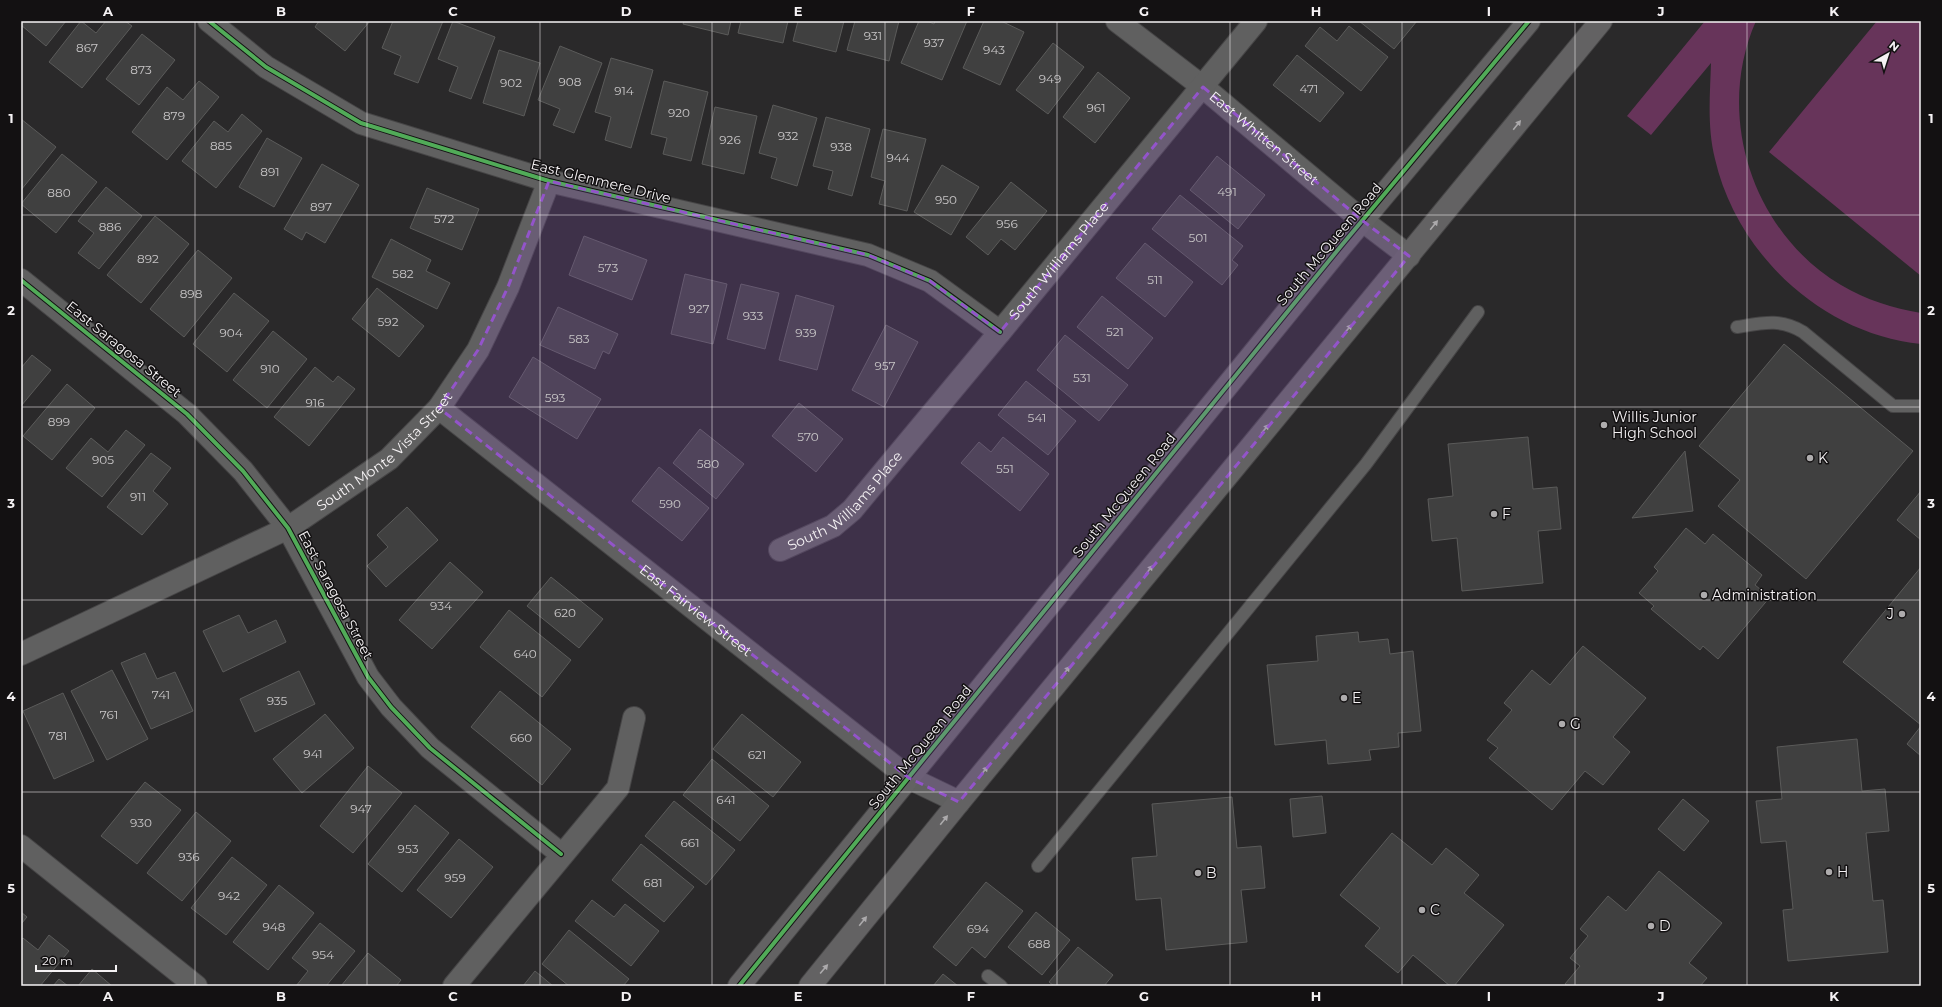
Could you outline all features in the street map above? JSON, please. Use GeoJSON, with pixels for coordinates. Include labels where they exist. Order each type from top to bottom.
{"type":"FeatureCollection","features":[{"type":"Feature","properties":{"kind":"main road","name":"South McQueen Road"},"geometry":{"type":"LineString","coordinates":[[739,986],[1331,258],[1529,21]]}},
{"type":"Feature","properties":{"kind":"main road"},"geometry":{"type":"LineString","coordinates":[[810,986],[959,802],[1601,21]]}},
{"type":"Feature","properties":{"kind":"street","name":"East Glenmere Drive"},"geometry":{"type":"LineString","coordinates":[[209,21],[266,67],[361,123],[549,181],[868,255],[930,281],[1000,332]]}},
{"type":"Feature","properties":{"kind":"street","name":"East Whitten Street"},"geometry":{"type":"LineString","coordinates":[[1117,21],[1203,87],[1363,221],[1409,256]]}},
{"type":"Feature","properties":{"kind":"street","name":"South Williams Place"},"geometry":{"type":"LineString","coordinates":[[780,550],[833,526],[852,510],[1256,21]]}},
{"type":"Feature","properties":{"kind":"street","name":"South Monte Vista Street"},"geometry":{"type":"LineString","coordinates":[[21,654],[288,528],[390,459],[439,408],[478,350],[508,287],[549,181]]}},
{"type":"Feature","properties":{"kind":"street","name":"East Saragosa Street"},"geometry":{"type":"LineString","coordinates":[[21,280],[187,414],[243,472],[288,528],[368,677],[391,707],[430,748],[561,854]]}},
{"type":"Feature","properties":{"kind":"street","name":"East Fairview Street"},"geometry":{"type":"LineString","coordinates":[[439,408],[909,778],[959,802]]}},
{"type":"Feature","properties":{"kind":"street"},"geometry":{"type":"LineString","coordinates":[[454,986],[561,854],[618,788],[634,718]]}},
{"type":"Feature","properties":{"kind":"street"},"geometry":{"type":"LineString","coordinates":[[21,846],[196,986]]}},
{"type":"Feature","properties":{"kind":"lane"},"geometry":{"type":"LineString","coordinates":[[1038,866],[1366,464],[1478,312]]}},
{"type":"Feature","properties":{"kind":"lane"},"geometry":{"type":"LineString","coordinates":[[1737,327],[1768,322],[1791,325],[1804,332],[1893,406],[1921,406]]}},
{"type":"Feature","properties":{"kind":"lane"},"geometry":{"type":"LineString","coordinates":[[988,976],[1001,986]]}},
{"type":"Feature","properties":{"kind":"highlighted area"},"geometry":{"type":"Polygon","coordinates":[[[1203,87],[1363,221],[1409,256],[959,802],[909,778],[439,408],[478,350],[508,287],[549,181],[868,255],[930,281],[1000,332],[1203,87]]]}},
{"type":"Feature","properties":{"kind":"shaded area"},"geometry":{"type":"Polygon","coordinates":[[[1705,21],[1756,21],[1744,57],[1739,95],[1741,133],[1750,169],[1764,204],[1785,235],[1810,263],[1841,285],[1880,303],[1921,313],[1921,344],[1885,337],[1851,324],[1819,306],[1790,284],[1764,257],[1743,227],[1726,194],[1715,159],[1712,147],[1710,123],[1711,63],[1651,135],[1627,116],[1705,21]]]}},
{"type":"Feature","properties":{"kind":"shaded area"},"geometry":{"type":"Polygon","coordinates":[[[1877,21],[1921,21],[1921,276],[1769,152],[1877,21]]]}},
{"type":"Feature","properties":{"kind":"building"},"geometry":{"type":"Polygon","coordinates":[[[21,21],[66,21],[46,46],[21,25],[21,21]]]}},
{"type":"Feature","properties":{"kind":"building"},"geometry":{"type":"Polygon","coordinates":[[[81,21],[96,33],[106,21],[125,21],[132,26],[82,88],[49,62],[81,21]]]}},
{"type":"Feature","properties":{"kind":"building"},"geometry":{"type":"Polygon","coordinates":[[[319,21],[370,21],[345,51],[315,27],[319,21]]]}},
{"type":"Feature","properties":{"kind":"building"},"geometry":{"type":"Polygon","coordinates":[[[393,21],[443,21],[418,83],[394,74],[401,56],[382,48],[393,21]]]}},
{"type":"Feature","properties":{"kind":"building"},"geometry":{"type":"Polygon","coordinates":[[[453,21],[495,37],[471,99],[449,91],[458,67],[438,59],[453,21]]]}},
{"type":"Feature","properties":{"kind":"building"},"geometry":{"type":"Polygon","coordinates":[[[684,21],[731,21],[728,35],[683,24],[684,21]]]}},
{"type":"Feature","properties":{"kind":"building"},"geometry":{"type":"Polygon","coordinates":[[[741,21],[788,21],[783,43],[738,33],[741,21]]]}},
{"type":"Feature","properties":{"kind":"building"},"geometry":{"type":"Polygon","coordinates":[[[798,21],[844,21],[836,52],[793,41],[798,21]]]}},
{"type":"Feature","properties":{"kind":"building"},"geometry":{"type":"Polygon","coordinates":[[[855,21],[899,21],[889,61],[847,50],[855,21]]]}},
{"type":"Feature","properties":{"kind":"building"},"geometry":{"type":"Polygon","coordinates":[[[919,21],[927,21],[934,24],[935,21],[967,21],[942,80],[901,63],[919,21]]]}},
{"type":"Feature","properties":{"kind":"building"},"geometry":{"type":"Polygon","coordinates":[[[984,21],[1001,21],[1024,32],[1000,85],[963,68],[984,21]]]}},
{"type":"Feature","properties":{"kind":"building"},"geometry":{"type":"Polygon","coordinates":[[[1359,21],[1417,21],[1394,49],[1359,21]]]}},
{"type":"Feature","properties":{"kind":"building"},"geometry":{"type":"Polygon","coordinates":[[[1349,26],[1388,57],[1361,91],[1305,46],[1320,27],[1337,41],[1349,26]]]}},
{"type":"Feature","properties":{"kind":"building"},"geometry":{"type":"Polygon","coordinates":[[[142,34],[175,60],[139,105],[106,79],[142,34]]]}},
{"type":"Feature","properties":{"kind":"building"},"geometry":{"type":"Polygon","coordinates":[[[1053,43],[1084,67],[1048,114],[1016,90],[1053,43]]]}},
{"type":"Feature","properties":{"kind":"building"},"geometry":{"type":"Polygon","coordinates":[[[560,46],[602,63],[574,133],[553,125],[560,109],[538,100],[560,46]]]}},
{"type":"Feature","properties":{"kind":"building"},"geometry":{"type":"Polygon","coordinates":[[[499,50],[540,63],[524,116],[483,103],[499,50]]]}},
{"type":"Feature","properties":{"kind":"building"},"geometry":{"type":"Polygon","coordinates":[[[1297,55],[1344,93],[1320,122],[1273,85],[1297,55]]]}},
{"type":"Feature","properties":{"kind":"building"},"geometry":{"type":"Polygon","coordinates":[[[611,58],[653,70],[631,148],[605,140],[611,117],[595,112],[611,58]]]}},
{"type":"Feature","properties":{"kind":"building"},"geometry":{"type":"Polygon","coordinates":[[[1098,72],[1130,98],[1095,143],[1063,117],[1098,72]]]}},
{"type":"Feature","properties":{"kind":"building"},"geometry":{"type":"Polygon","coordinates":[[[199,81],[219,97],[167,160],[132,132],[167,87],[183,100],[199,81]]]}},
{"type":"Feature","properties":{"kind":"building"},"geometry":{"type":"Polygon","coordinates":[[[664,81],[708,92],[691,161],[663,154],[667,138],[651,134],[664,81]]]}},
{"type":"Feature","properties":{"kind":"building"},"geometry":{"type":"Polygon","coordinates":[[[773,105],[817,118],[797,186],[771,178],[777,158],[759,153],[773,105]]]}},
{"type":"Feature","properties":{"kind":"building"},"geometry":{"type":"Polygon","coordinates":[[[715,107],[757,116],[744,174],[702,164],[715,107]]]}},
{"type":"Feature","properties":{"kind":"building"},"geometry":{"type":"Polygon","coordinates":[[[242,114],[262,131],[216,188],[182,161],[214,121],[228,132],[242,114]]]}},
{"type":"Feature","properties":{"kind":"building"},"geometry":{"type":"Polygon","coordinates":[[[826,117],[870,129],[852,196],[828,189],[833,171],[813,166],[826,117]]]}},
{"type":"Feature","properties":{"kind":"building"},"geometry":{"type":"Polygon","coordinates":[[[21,119],[56,147],[21,190],[21,119]]]}},
{"type":"Feature","properties":{"kind":"building"},"geometry":{"type":"Polygon","coordinates":[[[883,129],[926,139],[907,211],[879,204],[885,181],[871,177],[883,129]]]}},
{"type":"Feature","properties":{"kind":"building"},"geometry":{"type":"Polygon","coordinates":[[[267,138],[302,158],[274,207],[239,187],[267,138]]]}},
{"type":"Feature","properties":{"kind":"building"},"geometry":{"type":"Polygon","coordinates":[[[62,154],[97,182],[56,233],[21,204],[62,154]]]}},
{"type":"Feature","properties":{"kind":"building"},"geometry":{"type":"Polygon","coordinates":[[[1217,156],[1265,195],[1238,229],[1190,190],[1217,156]]]}},
{"type":"Feature","properties":{"kind":"building"},"geometry":{"type":"Polygon","coordinates":[[[322,164],[359,185],[325,243],[306,232],[302,240],[284,229],[322,164]]]}},
{"type":"Feature","properties":{"kind":"building"},"geometry":{"type":"Polygon","coordinates":[[[942,165],[979,187],[951,235],[914,212],[942,165]]]}},
{"type":"Feature","properties":{"kind":"building"},"geometry":{"type":"Polygon","coordinates":[[[1011,182],[1047,211],[1015,250],[1001,239],[988,255],[966,237],[1011,182]]]}},
{"type":"Feature","properties":{"kind":"building"},"geometry":{"type":"Polygon","coordinates":[[[106,187],[142,216],[99,269],[78,253],[94,233],[78,221],[106,187]]]}},
{"type":"Feature","properties":{"kind":"building"},"geometry":{"type":"Polygon","coordinates":[[[427,188],[479,209],[462,250],[410,228],[427,188]]]}},
{"type":"Feature","properties":{"kind":"building"},"geometry":{"type":"Polygon","coordinates":[[[1180,195],[1243,246],[1232,260],[1238,265],[1222,285],[1152,229],[1180,195]]]}},
{"type":"Feature","properties":{"kind":"building"},"geometry":{"type":"Polygon","coordinates":[[[155,216],[189,244],[141,303],[107,275],[155,216]]]}},
{"type":"Feature","properties":{"kind":"building"},"geometry":{"type":"Polygon","coordinates":[[[584,236],[647,260],[632,300],[569,275],[584,236]]]}},
{"type":"Feature","properties":{"kind":"building"},"geometry":{"type":"Polygon","coordinates":[[[391,239],[431,260],[426,271],[450,283],[437,309],[372,277],[391,239]]]}},
{"type":"Feature","properties":{"kind":"building"},"geometry":{"type":"Polygon","coordinates":[[[1145,243],[1193,282],[1165,317],[1116,278],[1145,243]]]}},
{"type":"Feature","properties":{"kind":"building"},"geometry":{"type":"Polygon","coordinates":[[[198,250],[232,278],[184,337],[150,309],[198,250]]]}},
{"type":"Feature","properties":{"kind":"building"},"geometry":{"type":"Polygon","coordinates":[[[685,274],[727,284],[713,344],[671,334],[685,274]]]}},
{"type":"Feature","properties":{"kind":"building"},"geometry":{"type":"Polygon","coordinates":[[[741,284],[779,293],[765,349],[727,339],[741,284]]]}},
{"type":"Feature","properties":{"kind":"building"},"geometry":{"type":"Polygon","coordinates":[[[377,288],[424,326],[399,357],[352,319],[377,288]]]}},
{"type":"Feature","properties":{"kind":"building"},"geometry":{"type":"Polygon","coordinates":[[[234,293],[269,321],[227,372],[193,344],[234,293]]]}},
{"type":"Feature","properties":{"kind":"building"},"geometry":{"type":"Polygon","coordinates":[[[796,295],[834,306],[817,370],[779,360],[796,295]]]}},
{"type":"Feature","properties":{"kind":"building"},"geometry":{"type":"Polygon","coordinates":[[[1102,296],[1153,338],[1128,369],[1077,327],[1102,296]]]}},
{"type":"Feature","properties":{"kind":"building"},"geometry":{"type":"Polygon","coordinates":[[[558,307],[618,334],[609,354],[603,351],[595,369],[540,345],[558,307]]]}},
{"type":"Feature","properties":{"kind":"building"},"geometry":{"type":"Polygon","coordinates":[[[886,325],[918,342],[884,407],[852,390],[886,325]]]}},
{"type":"Feature","properties":{"kind":"building"},"geometry":{"type":"Polygon","coordinates":[[[273,331],[307,359],[267,408],[233,380],[273,331]]]}},
{"type":"Feature","properties":{"kind":"building"},"geometry":{"type":"Polygon","coordinates":[[[1065,335],[1128,385],[1099,421],[1037,370],[1065,335]]]}},
{"type":"Feature","properties":{"kind":"building","name":"K"},"geometry":{"type":"Polygon","coordinates":[[[1784,344],[1913,451],[1806,579],[1718,506],[1740,480],[1699,446],[1784,344]]]}},
{"type":"Feature","properties":{"kind":"building"},"geometry":{"type":"Polygon","coordinates":[[[32,355],[51,370],[21,406],[21,368],[32,355]]]}},
{"type":"Feature","properties":{"kind":"building"},"geometry":{"type":"Polygon","coordinates":[[[533,357],[601,399],[577,439],[509,397],[533,357]]]}},
{"type":"Feature","properties":{"kind":"building"},"geometry":{"type":"Polygon","coordinates":[[[315,367],[333,382],[338,376],[355,389],[309,446],[274,417],[315,367]]]}},
{"type":"Feature","properties":{"kind":"building"},"geometry":{"type":"Polygon","coordinates":[[[1026,381],[1076,421],[1048,455],[998,415],[1026,381]]]}},
{"type":"Feature","properties":{"kind":"building"},"geometry":{"type":"Polygon","coordinates":[[[67,384],[95,408],[52,460],[23,436],[67,384]]]}},
{"type":"Feature","properties":{"kind":"building"},"geometry":{"type":"Polygon","coordinates":[[[799,403],[843,439],[816,472],[772,436],[799,403]]]}},
{"type":"Feature","properties":{"kind":"building"},"geometry":{"type":"Polygon","coordinates":[[[700,429],[744,464],[716,499],[673,463],[700,429]]]}},
{"type":"Feature","properties":{"kind":"building"},"geometry":{"type":"Polygon","coordinates":[[[126,430],[145,445],[102,497],[66,468],[91,438],[108,452],[126,430]]]}},
{"type":"Feature","properties":{"kind":"building"},"geometry":{"type":"Polygon","coordinates":[[[1003,437],[1049,474],[1020,511],[961,463],[979,442],[991,452],[1003,437]]]}},
{"type":"Feature","properties":{"kind":"building","name":"F"},"geometry":{"type":"Polygon","coordinates":[[[1528,437],[1533,489],[1557,487],[1561,529],[1538,531],[1543,583],[1462,591],[1457,538],[1432,541],[1428,499],[1453,496],[1448,444],[1528,437]]]}},
{"type":"Feature","properties":{"kind":"building"},"geometry":{"type":"Polygon","coordinates":[[[1685,451],[1693,511],[1632,518],[1685,451]]]}},
{"type":"Feature","properties":{"kind":"building"},"geometry":{"type":"Polygon","coordinates":[[[151,453],[171,468],[153,491],[168,504],[142,535],[107,507],[151,453]]]}},
{"type":"Feature","properties":{"kind":"building"},"geometry":{"type":"Polygon","coordinates":[[[659,467],[709,508],[682,541],[632,501],[659,467]]]}},
{"type":"Feature","properties":{"kind":"building"},"geometry":{"type":"Polygon","coordinates":[[[1921,491],[1921,540],[1897,520],[1921,491]]]}},
{"type":"Feature","properties":{"kind":"building"},"geometry":{"type":"Polygon","coordinates":[[[407,507],[438,540],[386,587],[367,566],[388,547],[377,535],[407,507]]]}},
{"type":"Feature","properties":{"kind":"building","name":"Administration"},"geometry":{"type":"Polygon","coordinates":[[[1686,528],[1705,544],[1713,534],[1762,575],[1755,585],[1770,597],[1718,659],[1703,646],[1700,650],[1651,609],[1654,606],[1639,593],[1658,571],[1654,567],[1686,528]]]}},
{"type":"Feature","properties":{"kind":"building"},"geometry":{"type":"Polygon","coordinates":[[[450,562],[483,592],[432,649],[399,620],[450,562]]]}},
{"type":"Feature","properties":{"kind":"building","name":"J"},"geometry":{"type":"Polygon","coordinates":[[[1921,567],[1921,725],[1843,662],[1921,567]]]}},
{"type":"Feature","properties":{"kind":"building"},"geometry":{"type":"Polygon","coordinates":[[[551,577],[603,619],[579,648],[527,606],[551,577]]]}},
{"type":"Feature","properties":{"kind":"building"},"geometry":{"type":"Polygon","coordinates":[[[509,610],[571,660],[542,697],[480,647],[509,610]]]}},
{"type":"Feature","properties":{"kind":"building"},"geometry":{"type":"Polygon","coordinates":[[[239,615],[248,633],[276,620],[286,642],[223,672],[203,631],[239,615]]]}},
{"type":"Feature","properties":{"kind":"building","name":"E"},"geometry":{"type":"Polygon","coordinates":[[[1358,632],[1359,642],[1388,639],[1390,654],[1413,651],[1421,731],[1398,733],[1399,747],[1369,750],[1371,760],[1328,764],[1326,740],[1275,745],[1267,665],[1318,661],[1316,636],[1358,632]]]}},
{"type":"Feature","properties":{"kind":"building","name":"G"},"geometry":{"type":"Polygon","coordinates":[[[1583,646],[1646,698],[1613,737],[1630,752],[1603,785],[1585,771],[1552,810],[1489,758],[1498,748],[1487,740],[1512,710],[1504,703],[1532,670],[1550,685],[1583,646]]]}},
{"type":"Feature","properties":{"kind":"building"},"geometry":{"type":"Polygon","coordinates":[[[145,653],[157,679],[175,672],[193,711],[151,729],[121,663],[145,653]]]}},
{"type":"Feature","properties":{"kind":"building"},"geometry":{"type":"Polygon","coordinates":[[[112,670],[148,739],[107,760],[71,691],[112,670]]]}},
{"type":"Feature","properties":{"kind":"building"},"geometry":{"type":"Polygon","coordinates":[[[299,671],[315,704],[255,732],[240,699],[299,671]]]}},
{"type":"Feature","properties":{"kind":"building"},"geometry":{"type":"Polygon","coordinates":[[[500,691],[571,749],[542,785],[471,727],[500,691]]]}},
{"type":"Feature","properties":{"kind":"building"},"geometry":{"type":"Polygon","coordinates":[[[63,693],[94,761],[54,779],[23,711],[63,693]]]}},
{"type":"Feature","properties":{"kind":"building"},"geometry":{"type":"Polygon","coordinates":[[[325,714],[354,748],[302,793],[273,759],[325,714]]]}},
{"type":"Feature","properties":{"kind":"building"},"geometry":{"type":"Polygon","coordinates":[[[742,714],[801,762],[773,797],[713,749],[742,714]]]}},
{"type":"Feature","properties":{"kind":"building"},"geometry":{"type":"Polygon","coordinates":[[[1921,726],[1921,756],[1907,744],[1921,726]]]}},
{"type":"Feature","properties":{"kind":"building","name":"H"},"geometry":{"type":"Polygon","coordinates":[[[1857,739],[1862,791],[1885,789],[1889,831],[1866,833],[1873,901],[1883,900],[1888,952],[1788,961],[1783,910],[1793,909],[1786,841],[1761,843],[1756,801],[1782,799],[1777,747],[1857,739]]]}},
{"type":"Feature","properties":{"kind":"building"},"geometry":{"type":"Polygon","coordinates":[[[712,759],[769,806],[740,841],[683,795],[712,759]]]}},
{"type":"Feature","properties":{"kind":"building"},"geometry":{"type":"Polygon","coordinates":[[[368,766],[402,793],[353,853],[320,826],[368,766]]]}},
{"type":"Feature","properties":{"kind":"building"},"geometry":{"type":"Polygon","coordinates":[[[145,782],[181,810],[137,864],[101,836],[145,782]]]}},
{"type":"Feature","properties":{"kind":"building"},"geometry":{"type":"Polygon","coordinates":[[[1322,796],[1326,833],[1293,837],[1290,799],[1322,796]]]}},
{"type":"Feature","properties":{"kind":"building","name":"B"},"geometry":{"type":"Polygon","coordinates":[[[1232,797],[1237,848],[1261,846],[1265,888],[1241,890],[1247,942],[1166,950],[1161,898],[1136,900],[1132,858],[1157,856],[1152,804],[1232,797]]]}},
{"type":"Feature","properties":{"kind":"building"},"geometry":{"type":"Polygon","coordinates":[[[1683,799],[1709,821],[1684,851],[1658,829],[1683,799]]]}},
{"type":"Feature","properties":{"kind":"building"},"geometry":{"type":"Polygon","coordinates":[[[674,801],[735,850],[706,885],[645,836],[674,801]]]}},
{"type":"Feature","properties":{"kind":"building"},"geometry":{"type":"Polygon","coordinates":[[[415,805],[449,833],[402,892],[368,864],[415,805]]]}},
{"type":"Feature","properties":{"kind":"building"},"geometry":{"type":"Polygon","coordinates":[[[196,812],[231,841],[182,901],[147,873],[196,812]]]}},
{"type":"Feature","properties":{"kind":"building","name":"C"},"geometry":{"type":"Polygon","coordinates":[[[1392,833],[1432,865],[1446,848],[1479,875],[1464,893],[1504,925],[1454,986],[1450,986],[1413,955],[1398,973],[1365,946],[1380,928],[1340,895],[1392,833]]]}},
{"type":"Feature","properties":{"kind":"building"},"geometry":{"type":"Polygon","coordinates":[[[459,839],[493,867],[451,918],[417,890],[459,839]]]}},
{"type":"Feature","properties":{"kind":"building"},"geometry":{"type":"Polygon","coordinates":[[[641,844],[694,887],[664,922],[612,880],[641,844]]]}},
{"type":"Feature","properties":{"kind":"building"},"geometry":{"type":"Polygon","coordinates":[[[232,857],[267,885],[226,935],[191,908],[232,857]]]}},
{"type":"Feature","properties":{"kind":"building","name":"D"},"geometry":{"type":"Polygon","coordinates":[[[1659,871],[1722,923],[1689,963],[1707,978],[1700,986],[1568,986],[1565,984],[1580,966],[1570,958],[1588,936],[1580,929],[1608,896],[1626,911],[1659,871]]]}},
{"type":"Feature","properties":{"kind":"building"},"geometry":{"type":"Polygon","coordinates":[[[986,882],[1023,911],[985,958],[972,947],[956,966],[933,947],[986,882]]]}},
{"type":"Feature","properties":{"kind":"building"},"geometry":{"type":"Polygon","coordinates":[[[279,885],[314,913],[268,970],[233,942],[279,885]]]}},
{"type":"Feature","properties":{"kind":"building"},"geometry":{"type":"Polygon","coordinates":[[[592,900],[614,917],[625,904],[659,931],[631,966],[575,921],[592,900]]]}},
{"type":"Feature","properties":{"kind":"building"},"geometry":{"type":"Polygon","coordinates":[[[21,912],[27,917],[21,924],[21,912]]]}},
{"type":"Feature","properties":{"kind":"building"},"geometry":{"type":"Polygon","coordinates":[[[1036,912],[1070,940],[1042,975],[1008,947],[1036,912]]]}},
{"type":"Feature","properties":{"kind":"building"},"geometry":{"type":"Polygon","coordinates":[[[320,923],[355,951],[326,986],[296,986],[308,971],[292,958],[320,923]]]}},
{"type":"Feature","properties":{"kind":"building"},"geometry":{"type":"Polygon","coordinates":[[[569,930],[629,979],[623,986],[569,986],[542,964],[569,930]]]}},
{"type":"Feature","properties":{"kind":"building"},"geometry":{"type":"Polygon","coordinates":[[[49,935],[69,951],[40,986],[21,986],[21,940],[23,938],[38,950],[49,935]]]}},
{"type":"Feature","properties":{"kind":"building"},"geometry":{"type":"Polygon","coordinates":[[[1078,947],[1113,975],[1104,986],[1054,986],[1049,982],[1078,947]]]}},
{"type":"Feature","properties":{"kind":"building"},"geometry":{"type":"Polygon","coordinates":[[[368,953],[401,980],[396,986],[341,986],[368,953]]]}},
{"type":"Feature","properties":{"kind":"building"},"geometry":{"type":"Polygon","coordinates":[[[92,969],[112,986],[78,986],[92,969]]]}},
{"type":"Feature","properties":{"kind":"building"},"geometry":{"type":"Polygon","coordinates":[[[535,971],[553,986],[523,986],[535,971]]]}},
{"type":"Feature","properties":{"kind":"building"},"geometry":{"type":"Polygon","coordinates":[[[943,974],[958,986],[933,986],[943,974]]]}},
{"type":"Feature","properties":{"kind":"building"},"geometry":{"type":"Polygon","coordinates":[[[59,979],[68,986],[53,986],[59,979]]]}},
{"type":"Feature","properties":{"kind":"cycle path"},"geometry":{"type":"LineString","coordinates":[[209,21],[266,67],[361,123],[549,181],[868,255],[930,281],[1000,332]]}},
{"type":"Feature","properties":{"kind":"cycle path"},"geometry":{"type":"LineString","coordinates":[[739,986],[1341,246],[1529,21]]}},
{"type":"Feature","properties":{"kind":"cycle path"},"geometry":{"type":"LineString","coordinates":[[21,280],[187,414],[243,471],[288,528],[368,677],[391,707],[430,748],[561,854]]}},
{"type":"Feature","properties":{"kind":"place","name":"Willis Junior High School"},"geometry":{"type":"Point","coordinates":[1604,425]}},
{"type":"Feature","properties":{"kind":"place","name":"K"},"geometry":{"type":"Point","coordinates":[1810,458]}},
{"type":"Feature","properties":{"kind":"place","name":"F"},"geometry":{"type":"Point","coordinates":[1494,514]}},
{"type":"Feature","properties":{"kind":"place","name":"Administration"},"geometry":{"type":"Point","coordinates":[1704,595]}},
{"type":"Feature","properties":{"kind":"place","name":"J"},"geometry":{"type":"Point","coordinates":[1902,614]}},
{"type":"Feature","properties":{"kind":"place","name":"E"},"geometry":{"type":"Point","coordinates":[1344,698]}},
{"type":"Feature","properties":{"kind":"place","name":"G"},"geometry":{"type":"Point","coordinates":[1562,724]}},
{"type":"Feature","properties":{"kind":"place","name":"H"},"geometry":{"type":"Point","coordinates":[1829,872]}},
{"type":"Feature","properties":{"kind":"place","name":"B"},"geometry":{"type":"Point","coordinates":[1198,873]}},
{"type":"Feature","properties":{"kind":"place","name":"C"},"geometry":{"type":"Point","coordinates":[1422,910]}},
{"type":"Feature","properties":{"kind":"place","name":"D"},"geometry":{"type":"Point","coordinates":[1651,926]}}]}
